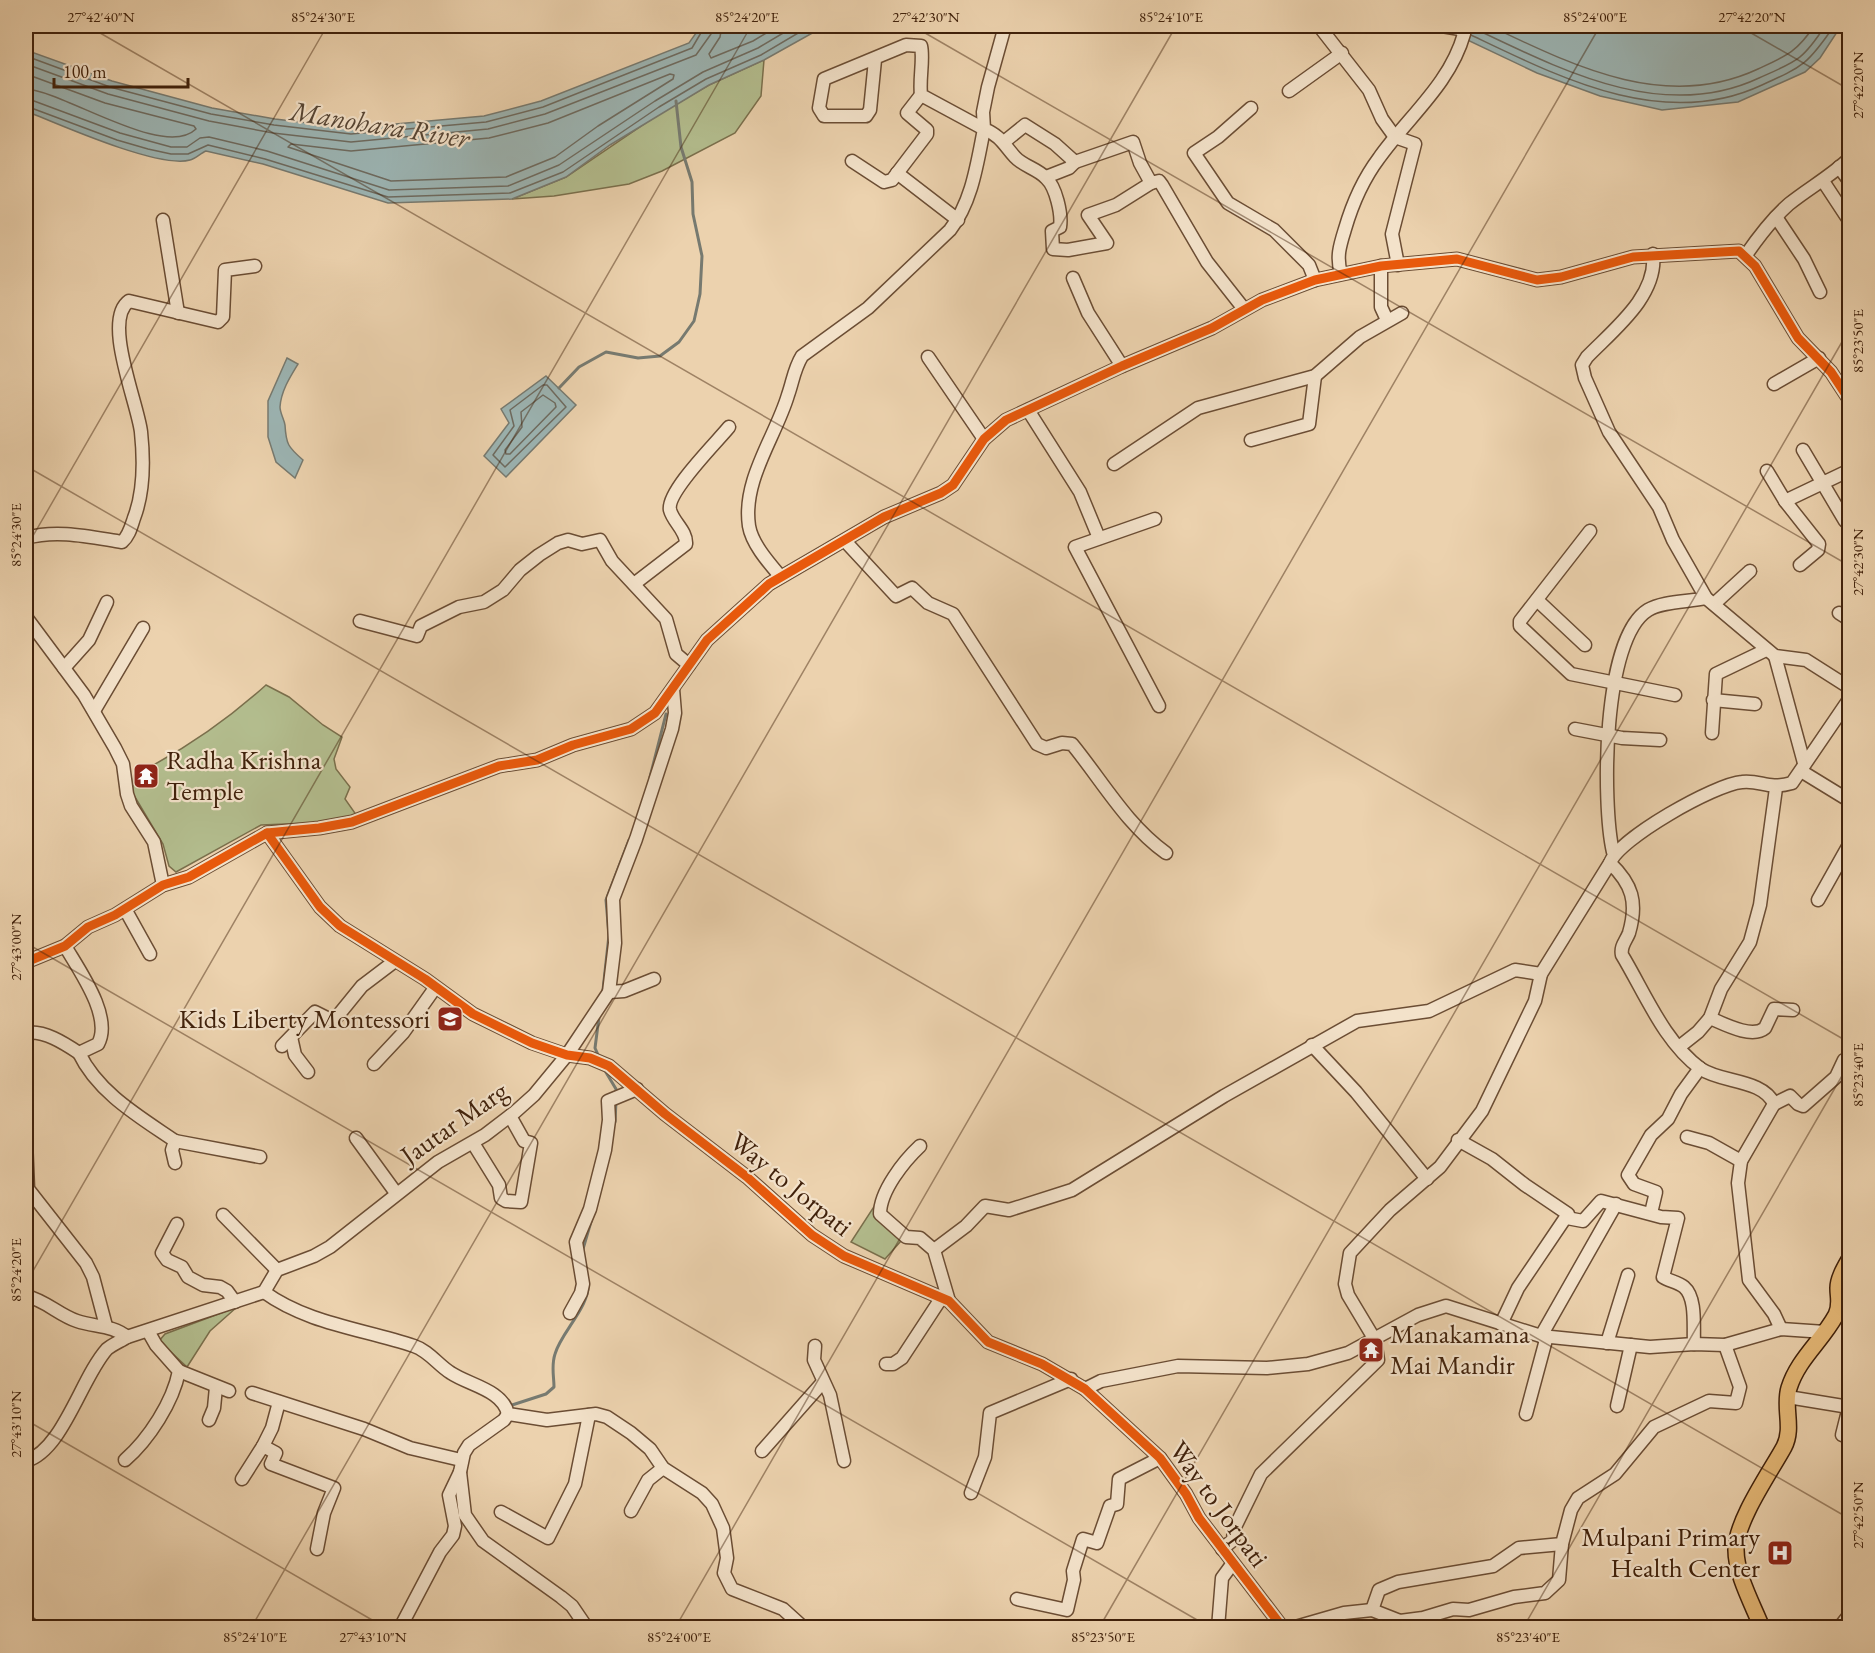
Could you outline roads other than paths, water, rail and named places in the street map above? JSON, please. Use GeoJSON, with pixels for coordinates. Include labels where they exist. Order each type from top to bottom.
{"type":"FeatureCollection","features":[{"type":"Feature","properties":{"kind":"main road"},"geometry":{"type":"LineString","coordinates":[[1762,1628],[1739,1567],[1736,1544],[1767,1472],[1788,1438],[1788,1397],[1802,1361],[1843,1314],[1838,1288],[1840,1277],[1850,1258]]}},
{"type":"Feature","properties":{"kind":"street"},"geometry":{"type":"LineString","coordinates":[[780,576],[754,539],[749,526],[749,509],[753,485],[789,394],[795,367],[802,356],[854,319],[902,277],[958,220],[971,188],[984,129],[983,112],[988,87],[1005,26]]}},
{"type":"Feature","properties":{"kind":"street"},"geometry":{"type":"LineString","coordinates":[[1319,26],[1369,90],[1382,119],[1395,137],[1415,144],[1392,234],[1398,265]]}},
{"type":"Feature","properties":{"kind":"street"},"geometry":{"type":"LineString","coordinates":[[1341,273],[1337,255],[1350,212],[1377,159],[1429,99],[1455,59],[1464,34],[1460,29],[1442,26]]}},
{"type":"Feature","properties":{"kind":"street"},"geometry":{"type":"LineString","coordinates":[[852,161],[884,182],[892,180],[927,134],[927,130],[907,113],[921,95],[921,46],[900,46],[875,60],[860,63],[824,79],[819,108],[824,116],[866,116],[870,110],[875,60]]}},
{"type":"Feature","properties":{"kind":"street"},"geometry":{"type":"LineString","coordinates":[[1289,91],[1342,53]]}},
{"type":"Feature","properties":{"kind":"street"},"geometry":{"type":"LineString","coordinates":[[921,95],[1004,142],[1015,158],[1046,177],[1053,189],[1061,219],[1060,227],[1052,231],[1053,249],[1068,250],[1107,243],[1088,215],[1116,205],[1151,183],[1159,181],[1207,262],[1244,309]]}},
{"type":"Feature","properties":{"kind":"street"},"geometry":{"type":"LineString","coordinates":[[1251,108],[1218,137],[1194,153],[1201,168],[1228,203],[1274,230],[1309,265],[1315,280]]}},
{"type":"Feature","properties":{"kind":"street"},"geometry":{"type":"LineString","coordinates":[[1004,142],[1025,125],[1054,144],[1075,162]]}},
{"type":"Feature","properties":{"kind":"street"},"geometry":{"type":"LineString","coordinates":[[1046,177],[1075,162],[1132,142],[1151,183]]}},
{"type":"Feature","properties":{"kind":"street"},"geometry":{"type":"LineString","coordinates":[[1746,255],[1763,230],[1789,204],[1823,181],[1850,158]]}},
{"type":"Feature","properties":{"kind":"street"},"geometry":{"type":"LineString","coordinates":[[1839,167],[1850,182]]}},
{"type":"Feature","properties":{"kind":"street"},"geometry":{"type":"LineString","coordinates":[[897,173],[958,220]]}},
{"type":"Feature","properties":{"kind":"street"},"geometry":{"type":"LineString","coordinates":[[1823,181],[1850,222]]}},
{"type":"Feature","properties":{"kind":"street"},"geometry":{"type":"LineString","coordinates":[[1776,217],[1804,259],[1820,292]]}},
{"type":"Feature","properties":{"kind":"street"},"geometry":{"type":"LineString","coordinates":[[164,220],[178,314]]}},
{"type":"Feature","properties":{"kind":"street"},"geometry":{"type":"LineString","coordinates":[[26,962],[65,946],[88,927],[125,909],[163,885],[189,877],[267,833],[352,822],[499,766],[537,759],[573,745],[631,729],[655,714],[689,665],[724,622],[780,576],[884,517],[941,493],[953,485],[984,439],[1006,420],[1122,366],[1203,332],[1244,309],[1315,280],[1381,266],[1457,259],[1537,280],[1561,277],[1633,257],[1731,250],[1746,255],[1788,323],[1832,372],[1850,401]]}},
{"type":"Feature","properties":{"kind":"street"},"geometry":{"type":"LineString","coordinates":[[1653,254],[1654,266],[1649,282],[1632,311],[1587,357],[1582,365],[1585,378],[1610,432],[1659,507],[1673,540],[1710,601],[1771,653],[1806,660],[1850,688]]}},
{"type":"Feature","properties":{"kind":"street"},"geometry":{"type":"LineString","coordinates":[[26,538],[40,534],[84,535],[122,542],[127,538],[139,505],[143,469],[141,430],[119,338],[119,315],[123,305],[129,301],[218,322],[223,317],[224,310],[225,270],[255,266]]}},
{"type":"Feature","properties":{"kind":"street"},"geometry":{"type":"LineString","coordinates":[[1381,266],[1381,307],[1388,320]]}},
{"type":"Feature","properties":{"kind":"street"},"geometry":{"type":"LineString","coordinates":[[1073,278],[1088,313],[1122,366]]}},
{"type":"Feature","properties":{"kind":"street"},"geometry":{"type":"LineString","coordinates":[[1114,464],[1198,408],[1315,376],[1360,337],[1402,313]]}},
{"type":"Feature","properties":{"kind":"street"},"geometry":{"type":"LineString","coordinates":[[927,357],[984,439]]}},
{"type":"Feature","properties":{"kind":"street"},"geometry":{"type":"LineString","coordinates":[[1774,384],[1819,358]]}},
{"type":"Feature","properties":{"kind":"street"},"geometry":{"type":"LineString","coordinates":[[1251,440],[1310,424],[1315,376]]}},
{"type":"Feature","properties":{"kind":"street"},"geometry":{"type":"LineString","coordinates":[[1028,410],[1080,492],[1100,538]]}},
{"type":"Feature","properties":{"kind":"street"},"geometry":{"type":"LineString","coordinates":[[634,584],[686,544],[686,538],[671,514],[670,501],[729,427]]}},
{"type":"Feature","properties":{"kind":"street"},"geometry":{"type":"LineString","coordinates":[[1803,450],[1845,522]]}},
{"type":"Feature","properties":{"kind":"street"},"geometry":{"type":"LineString","coordinates":[[1785,501],[1850,470]]}},
{"type":"Feature","properties":{"kind":"street"},"geometry":{"type":"LineString","coordinates":[[1767,471],[1785,501],[1819,544],[1818,550],[1800,565]]}},
{"type":"Feature","properties":{"kind":"street"},"geometry":{"type":"LineString","coordinates":[[1155,519],[1075,547],[1159,706]]}},
{"type":"Feature","properties":{"kind":"street"},"geometry":{"type":"LineString","coordinates":[[1590,531],[1520,621],[1520,626],[1571,674],[1675,695]]}},
{"type":"Feature","properties":{"kind":"street"},"geometry":{"type":"LineString","coordinates":[[360,621],[417,636],[421,626],[459,607],[484,602],[503,590],[539,555],[568,540],[582,544],[600,540],[612,561],[666,619],[676,654],[689,665]]}},
{"type":"Feature","properties":{"kind":"street"},"geometry":{"type":"LineString","coordinates":[[845,541],[896,596],[912,588],[928,603],[953,614],[1037,744],[1046,748],[1062,743],[1072,744],[1110,797],[1147,840],[1166,853]]}},
{"type":"Feature","properties":{"kind":"street"},"geometry":{"type":"LineString","coordinates":[[1750,571],[1710,601],[1648,609],[1626,637],[1607,736],[1605,795],[1611,857],[1629,883],[1633,902],[1629,934],[1622,946],[1622,955],[1663,1028],[1700,1068],[1719,1078],[1759,1089],[1771,1097],[1774,1104]]}},
{"type":"Feature","properties":{"kind":"street"},"geometry":{"type":"LineString","coordinates":[[1537,600],[1585,645]]}},
{"type":"Feature","properties":{"kind":"street"},"geometry":{"type":"LineString","coordinates":[[64,668],[89,640],[107,602]]}},
{"type":"Feature","properties":{"kind":"street"},"geometry":{"type":"LineString","coordinates":[[26,617],[94,711],[123,764],[125,785],[131,806],[154,842],[163,885]]}},
{"type":"Feature","properties":{"kind":"street"},"geometry":{"type":"LineString","coordinates":[[94,711],[143,628]]}},
{"type":"Feature","properties":{"kind":"street"},"geometry":{"type":"LineString","coordinates":[[1712,733],[1716,674],[1771,653]]}},
{"type":"Feature","properties":{"kind":"street"},"geometry":{"type":"LineString","coordinates":[[1771,653],[1803,767],[1850,801]]}},
{"type":"Feature","properties":{"kind":"street","name":"Jautar Marg"},"geometry":{"type":"LineString","coordinates":[[277,1270],[314,1256],[330,1247],[438,1162],[473,1143],[510,1116],[534,1095],[567,1054],[609,992],[615,943],[613,898],[636,839],[672,729],[675,713],[673,689]]}},
{"type":"Feature","properties":{"kind":"street"},"geometry":{"type":"LineString","coordinates":[[1222,1549],[1233,1540],[1234,1529],[1261,1474],[1378,1360],[1375,1340],[1347,1294],[1347,1260],[1350,1253],[1390,1210],[1440,1167],[1458,1140],[1482,1111],[1535,1001],[1541,974],[1611,857],[1650,825],[1724,786],[1743,782],[1776,788],[1792,783],[1850,698]]}},
{"type":"Feature","properties":{"kind":"street"},"geometry":{"type":"LineString","coordinates":[[1713,700],[1755,704]]}},
{"type":"Feature","properties":{"kind":"street"},"geometry":{"type":"LineString","coordinates":[[1575,729],[1607,736],[1660,740]]}},
{"type":"Feature","properties":{"kind":"street"},"geometry":{"type":"LineString","coordinates":[[1679,1047],[1698,1032],[1710,1018],[1721,989],[1750,942],[1755,926],[1776,788]]}},
{"type":"Feature","properties":{"kind":"street","name":"Way to Jorpati"},"geometry":{"type":"LineString","coordinates":[[267,833],[320,907],[340,926],[473,1014],[532,1043],[567,1054],[590,1058],[609,1066],[665,1114],[747,1177],[812,1235],[855,1261],[945,1299],[988,1342],[1071,1379],[1085,1389],[1160,1458],[1222,1549],[1283,1628]]}},
{"type":"Feature","properties":{"kind":"street"},"geometry":{"type":"LineString","coordinates":[[1818,900],[1850,843]]}},
{"type":"Feature","properties":{"kind":"street"},"geometry":{"type":"LineString","coordinates":[[1837,866],[1850,872]]}},
{"type":"Feature","properties":{"kind":"street"},"geometry":{"type":"LineString","coordinates":[[125,909],[150,954]]}},
{"type":"Feature","properties":{"kind":"street"},"geometry":{"type":"LineString","coordinates":[[65,946],[88,986],[103,1027],[98,1044],[78,1053]]}},
{"type":"Feature","properties":{"kind":"street"},"geometry":{"type":"LineString","coordinates":[[308,1072],[287,1042],[315,1012],[332,1020],[336,1018],[362,986],[395,961]]}},
{"type":"Feature","properties":{"kind":"street"},"geometry":{"type":"LineString","coordinates":[[934,1250],[966,1226],[985,1206],[1009,1210],[1071,1191],[1312,1045],[1357,1021],[1429,1011],[1515,970],[1541,974]]}},
{"type":"Feature","properties":{"kind":"street"},"geometry":{"type":"LineString","coordinates":[[609,992],[624,991],[654,979]]}},
{"type":"Feature","properties":{"kind":"street"},"geometry":{"type":"LineString","coordinates":[[374,1064],[403,1033],[435,988]]}},
{"type":"Feature","properties":{"kind":"street"},"geometry":{"type":"LineString","coordinates":[[1710,1018],[1738,1029],[1757,1032],[1765,1028],[1774,1009],[1793,1010]]}},
{"type":"Feature","properties":{"kind":"street"},"geometry":{"type":"LineString","coordinates":[[26,1034],[38,1032],[65,1043],[78,1053],[103,1088],[175,1141],[260,1157]]}},
{"type":"Feature","properties":{"kind":"street"},"geometry":{"type":"LineString","coordinates":[[1312,1045],[1362,1099],[1427,1179]]}},
{"type":"Feature","properties":{"kind":"street"},"geometry":{"type":"LineString","coordinates":[[1781,1329],[1774,1314],[1749,1280],[1749,1258],[1739,1204],[1741,1161],[1774,1104],[1790,1096],[1803,1106],[1836,1077],[1844,1060]]}},
{"type":"Feature","properties":{"kind":"street"},"geometry":{"type":"LineString","coordinates":[[1651,1213],[1656,1192],[1634,1184],[1628,1175],[1651,1135],[1668,1119],[1681,1094],[1700,1068]]}},
{"type":"Feature","properties":{"kind":"street"},"geometry":{"type":"LineString","coordinates":[[570,1313],[581,1293],[583,1284],[576,1242],[590,1209],[598,1180],[609,1120],[607,1104],[616,1096],[637,1089]]}},
{"type":"Feature","properties":{"kind":"street"},"geometry":{"type":"LineString","coordinates":[[473,1143],[500,1185],[501,1198],[506,1201],[521,1202],[531,1143],[524,1141],[510,1116]]}},
{"type":"Feature","properties":{"kind":"street"},"geometry":{"type":"LineString","coordinates":[[1687,1137],[1709,1143],[1741,1161]]}},
{"type":"Feature","properties":{"kind":"street"},"geometry":{"type":"LineString","coordinates":[[356,1138],[396,1193]]}},
{"type":"Feature","properties":{"kind":"street"},"geometry":{"type":"LineString","coordinates":[[1458,1140],[1492,1159],[1525,1185],[1559,1205],[1568,1214],[1568,1218]]}},
{"type":"Feature","properties":{"kind":"street"},"geometry":{"type":"LineString","coordinates":[[26,1141],[28,1189],[86,1263],[93,1277],[106,1326]]}},
{"type":"Feature","properties":{"kind":"street"},"geometry":{"type":"LineString","coordinates":[[175,1141],[172,1150],[175,1163]]}},
{"type":"Feature","properties":{"kind":"street"},"geometry":{"type":"LineString","coordinates":[[886,1364],[893,1364],[902,1358],[945,1299],[934,1250],[920,1238],[906,1237],[880,1214],[886,1188],[898,1175],[904,1161],[920,1146]]}},
{"type":"Feature","properties":{"kind":"street"},"geometry":{"type":"LineString","coordinates":[[1568,1218],[1582,1221],[1601,1201],[1678,1218],[1662,1274],[1664,1279],[1684,1287],[1687,1292],[1693,1314],[1694,1344]]}},
{"type":"Feature","properties":{"kind":"street"},"geometry":{"type":"LineString","coordinates":[[1526,1414],[1544,1336],[1616,1204]]}},
{"type":"Feature","properties":{"kind":"street"},"geometry":{"type":"LineString","coordinates":[[27,1464],[44,1450],[58,1432],[109,1347],[127,1337],[264,1292],[277,1270],[223,1215]]}},
{"type":"Feature","properties":{"kind":"street"},"geometry":{"type":"LineString","coordinates":[[1501,1324],[1518,1288],[1568,1218]]}},
{"type":"Feature","properties":{"kind":"street"},"geometry":{"type":"LineString","coordinates":[[177,1224],[162,1253],[164,1257],[182,1267],[188,1277],[227,1291],[234,1302]]}},
{"type":"Feature","properties":{"kind":"street"},"geometry":{"type":"LineString","coordinates":[[1607,1343],[1628,1275]]}},
{"type":"Feature","properties":{"kind":"street"},"geometry":{"type":"LineString","coordinates":[[264,1292],[280,1304],[340,1327],[417,1346],[449,1372],[484,1388],[507,1407],[508,1414],[504,1420],[469,1445],[449,1496],[455,1526],[453,1535],[440,1552],[400,1628]]}},
{"type":"Feature","properties":{"kind":"street"},"geometry":{"type":"LineString","coordinates":[[26,1296],[44,1302],[73,1320],[106,1326],[127,1337]]}},
{"type":"Feature","properties":{"kind":"street"},"geometry":{"type":"LineString","coordinates":[[1085,1389],[1101,1381],[1178,1366],[1267,1368],[1308,1364],[1348,1353],[1418,1315],[1446,1306],[1544,1336],[1631,1346],[1725,1345],[1781,1329],[1825,1332]]}},
{"type":"Feature","properties":{"kind":"street"},"geometry":{"type":"LineString","coordinates":[[148,1331],[156,1345],[180,1371],[229,1391]]}},
{"type":"Feature","properties":{"kind":"street"},"geometry":{"type":"LineString","coordinates":[[1292,1628],[1334,1615],[1372,1610],[1400,1621],[1424,1618],[1453,1609],[1469,1610],[1514,1597],[1545,1593],[1559,1580],[1562,1544],[1571,1510],[1578,1498],[1615,1474],[1654,1427],[1709,1401],[1736,1403],[1740,1387],[1725,1345]]}},
{"type":"Feature","properties":{"kind":"street"},"geometry":{"type":"LineString","coordinates":[[815,1346],[814,1360],[830,1395],[844,1461]]}},
{"type":"Feature","properties":{"kind":"street"},"geometry":{"type":"LineString","coordinates":[[1617,1406],[1631,1346]]}},
{"type":"Feature","properties":{"kind":"street"},"geometry":{"type":"LineString","coordinates":[[125,1460],[137,1450],[176,1388],[180,1371]]}},
{"type":"Feature","properties":{"kind":"street"},"geometry":{"type":"LineString","coordinates":[[971,1493],[986,1457],[986,1428],[990,1413],[1071,1379]]}},
{"type":"Feature","properties":{"kind":"street"},"geometry":{"type":"LineString","coordinates":[[762,1451],[823,1383]]}},
{"type":"Feature","properties":{"kind":"street"},"geometry":{"type":"LineString","coordinates":[[209,1420],[214,1408],[216,1387]]}},
{"type":"Feature","properties":{"kind":"street"},"geometry":{"type":"LineString","coordinates":[[252,1394],[364,1429],[460,1466]]}},
{"type":"Feature","properties":{"kind":"street"},"geometry":{"type":"LineString","coordinates":[[1788,1397],[1849,1407],[1842,1435]]}},
{"type":"Feature","properties":{"kind":"street"},"geometry":{"type":"LineString","coordinates":[[242,1479],[272,1428],[279,1402]]}},
{"type":"Feature","properties":{"kind":"street"},"geometry":{"type":"LineString","coordinates":[[508,1414],[547,1420],[589,1415],[607,1417],[631,1433],[650,1449],[663,1468],[702,1493],[712,1504],[723,1528],[727,1558],[724,1573],[732,1588],[783,1609],[804,1628]]}},
{"type":"Feature","properties":{"kind":"street"},"geometry":{"type":"LineString","coordinates":[[501,1512],[548,1538],[575,1484],[589,1415]]}},
{"type":"Feature","properties":{"kind":"street"},"geometry":{"type":"LineString","coordinates":[[263,1446],[276,1453],[271,1464],[334,1488],[324,1513],[317,1549]]}},
{"type":"Feature","properties":{"kind":"street"},"geometry":{"type":"LineString","coordinates":[[1017,1599],[1067,1610],[1074,1580],[1073,1571],[1083,1539],[1097,1543],[1110,1506],[1118,1504],[1119,1479],[1160,1458]]}},
{"type":"Feature","properties":{"kind":"street"},"geometry":{"type":"LineString","coordinates":[[460,1466],[462,1504],[475,1532],[572,1606],[587,1628]]}},
{"type":"Feature","properties":{"kind":"street"},"geometry":{"type":"LineString","coordinates":[[631,1511],[648,1480],[663,1468]]}},
{"type":"Feature","properties":{"kind":"street"},"geometry":{"type":"LineString","coordinates":[[1372,1610],[1379,1590],[1398,1582],[1493,1566],[1520,1548],[1562,1544]]}},
{"type":"Feature","properties":{"kind":"street"},"geometry":{"type":"LineString","coordinates":[[1218,1628],[1222,1578],[1233,1563]]}},
{"type":"Feature","properties":{"kind":"street"},"geometry":{"type":"LineString","coordinates":[[1839,1628],[1850,1614]]}},
{"type":"Feature","properties":{"kind":"street"},"geometry":{"type":"LineString","coordinates":[[26,1620],[35,1628]]}},
{"type":"Feature","properties":{"kind":"water"},"geometry":{"type":"Polygon","coordinates":[[[701,26],[825,26],[764,60],[709,85],[610,145],[566,177],[512,199],[388,203],[263,164],[206,151],[190,160],[175,161],[156,158],[108,144],[26,111],[26,50],[112,81],[212,108],[275,119],[351,128],[484,116],[541,101],[689,43],[701,26]]]}},
{"type":"Feature","properties":{"kind":"water"},"geometry":{"type":"Polygon","coordinates":[[[1438,26],[1841,26],[1820,58],[1805,72],[1738,102],[1662,110],[1600,96],[1537,73],[1438,26]]]}},
{"type":"Feature","properties":{"kind":"water"},"geometry":{"type":"Polygon","coordinates":[[[287,358],[298,364],[284,390],[280,407],[289,445],[303,460],[295,478],[276,462],[268,437],[268,401],[287,358]]]}},
{"type":"Feature","properties":{"kind":"water"},"geometry":{"type":"Polygon","coordinates":[[[546,376],[576,405],[506,477],[484,456],[509,423],[501,409],[546,376]]]}},
{"type":"Feature","properties":{"kind":"waterway"},"geometry":{"type":"LineString","coordinates":[[559,388],[579,367],[606,352],[638,358],[660,356],[679,342],[694,321],[700,294],[702,256],[693,214],[692,182],[681,147],[676,101]]}},
{"type":"Feature","properties":{"kind":"waterway"},"geometry":{"type":"LineString","coordinates":[[650,777],[666,714]]}},
{"type":"Feature","properties":{"kind":"waterway"},"geometry":{"type":"LineString","coordinates":[[603,990],[609,935],[606,900],[629,840]]}},
{"type":"Feature","properties":{"kind":"waterway"},"geometry":{"type":"LineString","coordinates":[[599,1017],[595,1048],[599,1057]]}},
{"type":"Feature","properties":{"kind":"waterway"},"geometry":{"type":"LineString","coordinates":[[604,1069],[616,1089],[616,1095]]}},
{"type":"Feature","properties":{"kind":"waterway"},"geometry":{"type":"LineString","coordinates":[[615,1122],[616,1101]]}},
{"type":"Feature","properties":{"kind":"waterway"},"geometry":{"type":"LineString","coordinates":[[583,1249],[602,1184]]}},
{"type":"Feature","properties":{"kind":"waterway"},"geometry":{"type":"LineString","coordinates":[[509,1406],[546,1394],[554,1387],[555,1354],[585,1300],[588,1282]]}},
{"type":"Feature","properties":{"kind":"place","name":"Radha Krishna Temple"},"geometry":{"type":"Point","coordinates":[146,776]}},
{"type":"Feature","properties":{"kind":"place","name":"Kids Liberty Montessori"},"geometry":{"type":"Point","coordinates":[450,1019]}},
{"type":"Feature","properties":{"kind":"place","name":"Manakamana Mai Mandir"},"geometry":{"type":"Point","coordinates":[1371,1350]}},
{"type":"Feature","properties":{"kind":"place","name":"Mulpani Primary Health Center"},"geometry":{"type":"Point","coordinates":[1780,1553]}},
{"type":"Feature","properties":{"kind":"water label","name":"Manohara River"},"geometry":{"type":"Point","coordinates":[380,124]}}]}
